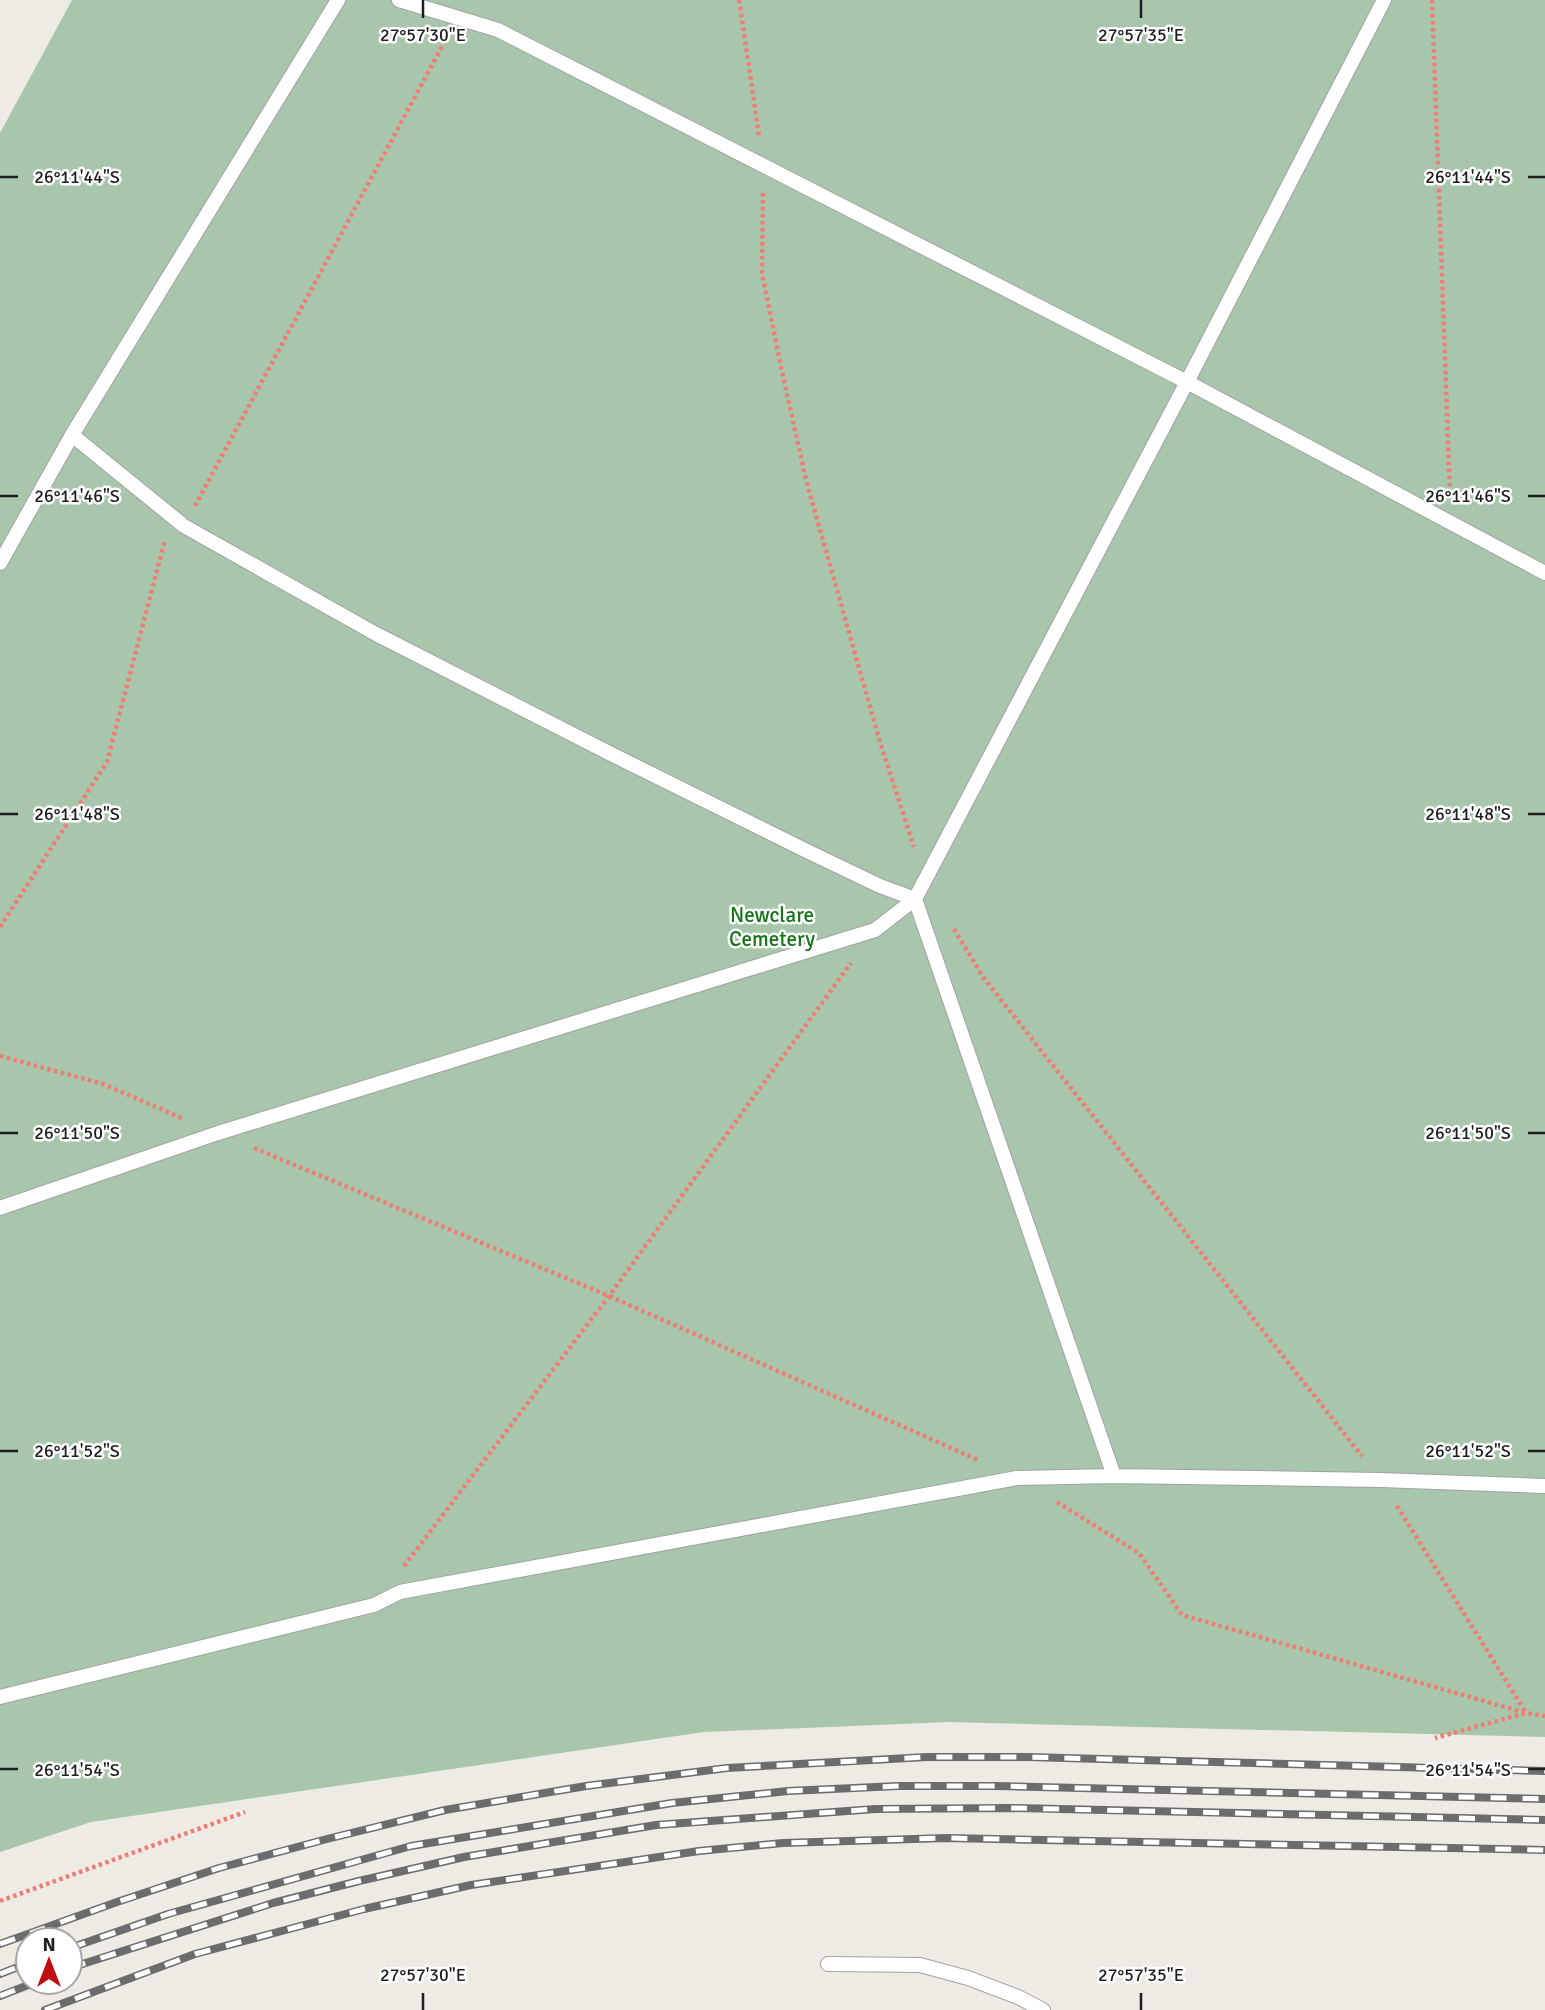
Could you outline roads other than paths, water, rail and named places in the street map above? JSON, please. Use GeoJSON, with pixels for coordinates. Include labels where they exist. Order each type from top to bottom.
{"type":"FeatureCollection","features":[{"type":"Feature","properties":{"kind":"lane"},"geometry":{"type":"LineString","coordinates":[[0,563],[72,435],[338,0]]}},
{"type":"Feature","properties":{"kind":"lane"},"geometry":{"type":"LineString","coordinates":[[399,0],[498,30],[1186,382],[1545,573]]}},
{"type":"Feature","properties":{"kind":"lane"},"geometry":{"type":"LineString","coordinates":[[0,1208],[218,1133],[875,930],[915,899],[1384,0]]}},
{"type":"Feature","properties":{"kind":"lane"},"geometry":{"type":"LineString","coordinates":[[72,435],[184,526],[376,634],[612,755],[880,886],[915,899]]}},
{"type":"Feature","properties":{"kind":"lane"},"geometry":{"type":"LineString","coordinates":[[915,899],[1114,1476]]}},
{"type":"Feature","properties":{"kind":"lane"},"geometry":{"type":"LineString","coordinates":[[0,1697],[374,1605],[400,1592],[1017,1478],[1114,1476],[1381,1480],[1545,1486]]}},
{"type":"Feature","properties":{"kind":"lane"},"geometry":{"type":"LineString","coordinates":[[828,1964],[920,1965],[968,1978],[1018,1997],[1043,2010]]}},
{"type":"Feature","properties":{"kind":"railway"},"geometry":{"type":"LineString","coordinates":[[0,1944],[219,1868],[445,1810],[586,1786],[727,1768],[927,1757],[1027,1757],[1545,1771]]}},
{"type":"Feature","properties":{"kind":"railway"},"geometry":{"type":"LineString","coordinates":[[84,1943],[168,1914],[411,1846],[672,1803],[788,1791],[898,1786],[995,1786],[1545,1799]]}},
{"type":"Feature","properties":{"kind":"railway"},"geometry":{"type":"LineString","coordinates":[[84,1964],[273,1903],[359,1881],[464,1857],[656,1825],[875,1809],[1011,1808],[1545,1820]]}},
{"type":"Feature","properties":{"kind":"railway"},"geometry":{"type":"LineString","coordinates":[[45,2010],[195,1954],[364,1909],[471,1885],[699,1851],[783,1843],[947,1838],[1545,1850]]}},
{"type":"Feature","properties":{"kind":"railway"},"geometry":{"type":"LineString","coordinates":[[0,1974],[14,1968]]}},
{"type":"Feature","properties":{"kind":"railway"},"geometry":{"type":"LineString","coordinates":[[0,1996],[14,1991]]}},
{"type":"Feature","properties":{"kind":"park label","name":"Newclare Cemetery"},"geometry":{"type":"Point","coordinates":[772,927]}}]}
